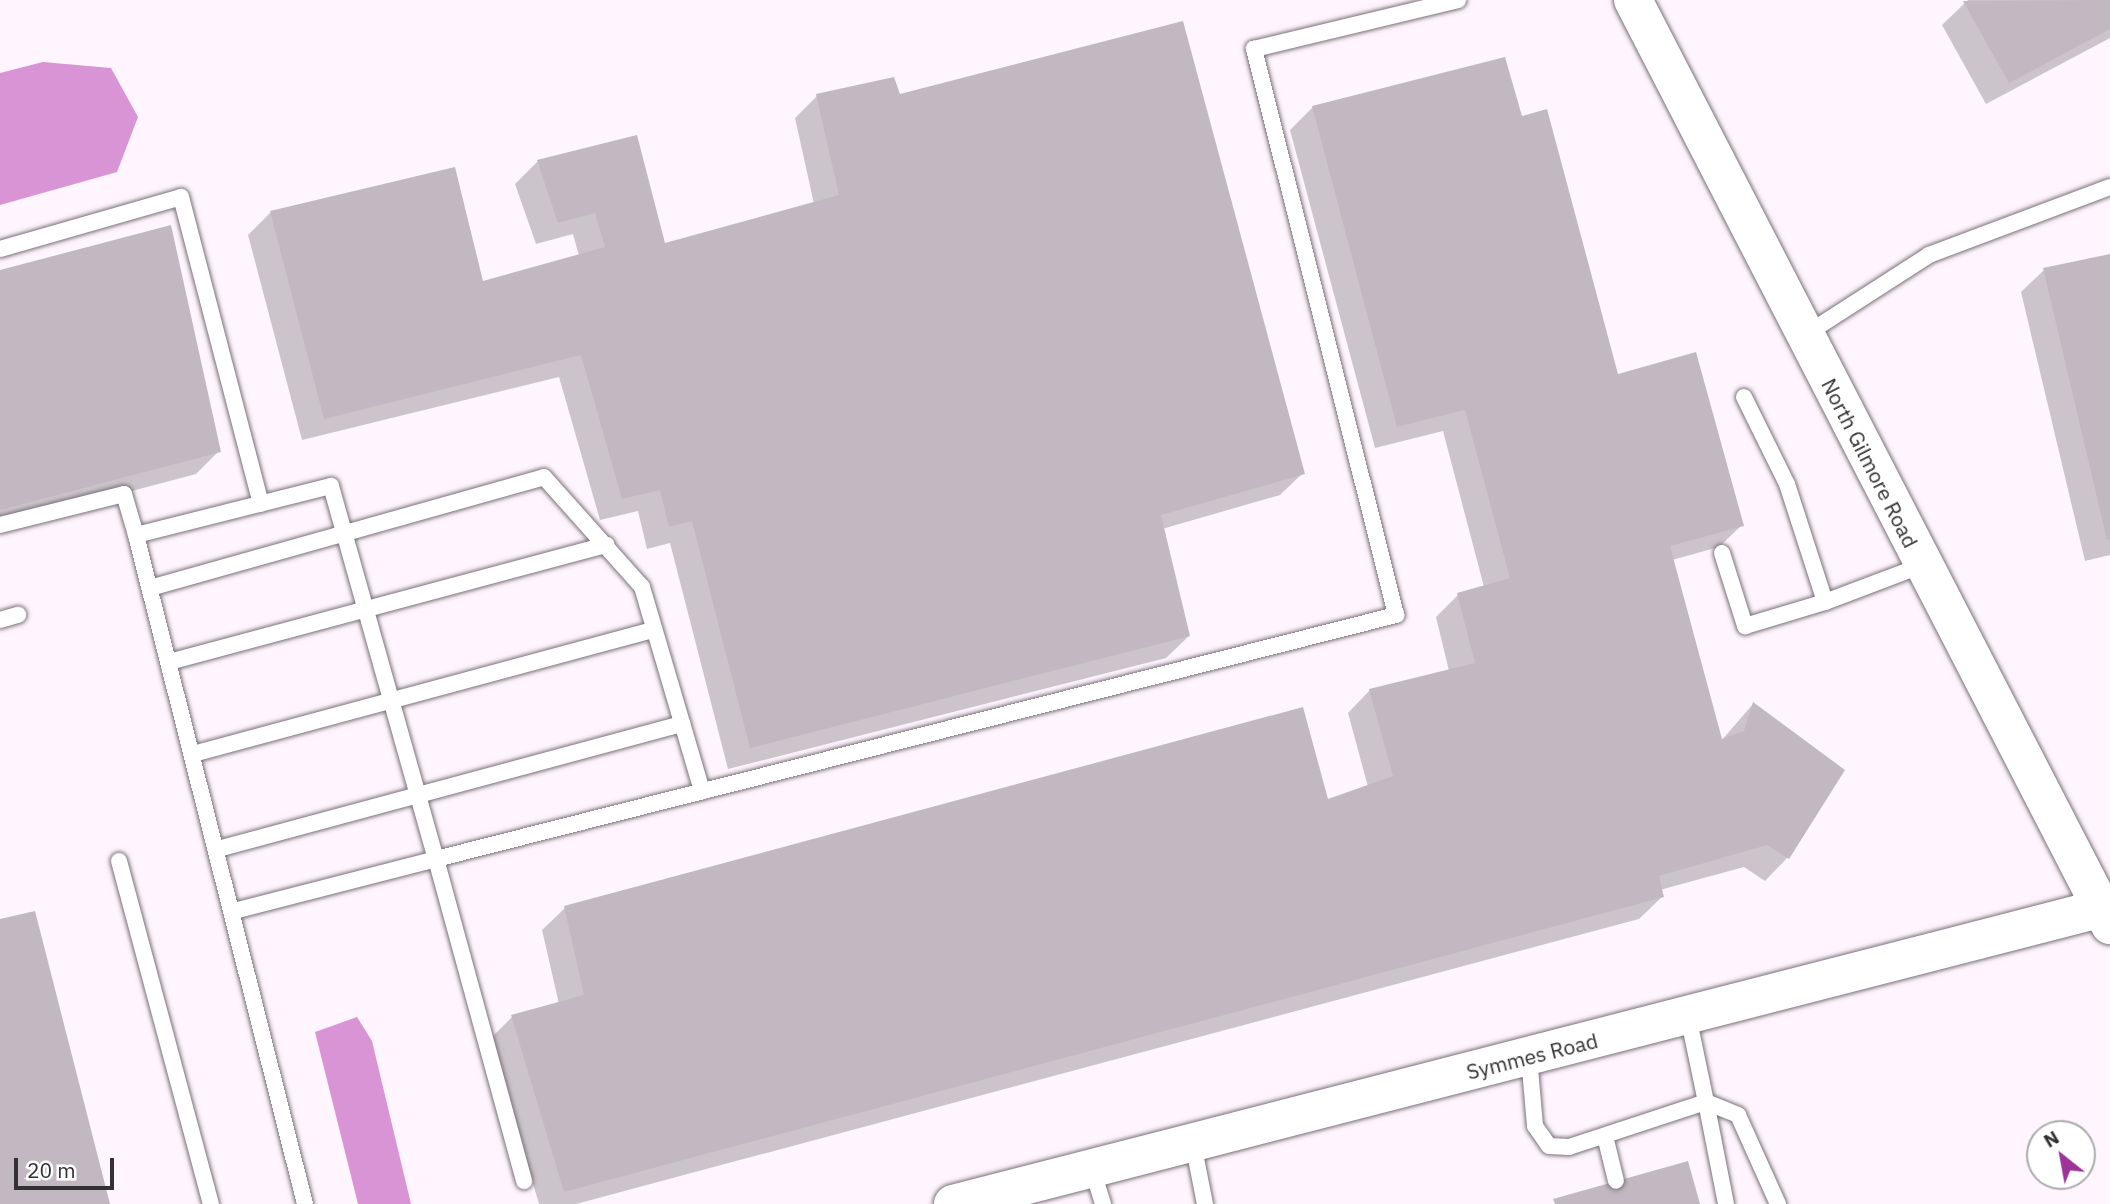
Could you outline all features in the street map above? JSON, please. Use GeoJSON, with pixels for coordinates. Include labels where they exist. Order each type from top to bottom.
{"type":"FeatureCollection","features":[{"type":"Feature","properties":{"kind":"main road","name":"North Gilmore Road"},"geometry":{"type":"LineString","coordinates":[[1633,0],[1923,565],[2107,913]]}},
{"type":"Feature","properties":{"kind":"main road","name":"Symmes Road"},"geometry":{"type":"LineString","coordinates":[[953,1204],[1098,1186],[1193,1143],[1688,1016],[2107,913]]}},
{"type":"Feature","properties":{"kind":"lane"},"geometry":{"type":"LineString","coordinates":[[234,911],[1396,615],[1254,49],[1458,0]]}},
{"type":"Feature","properties":{"kind":"lane"},"geometry":{"type":"LineString","coordinates":[[1805,335],[1929,255],[2110,187]]}},
{"type":"Feature","properties":{"kind":"lane"},"geometry":{"type":"LineString","coordinates":[[0,249],[181,197],[261,504]]}},
{"type":"Feature","properties":{"kind":"lane"},"geometry":{"type":"LineString","coordinates":[[1744,397],[1787,484],[1825,602]]}},
{"type":"Feature","properties":{"kind":"lane"},"geometry":{"type":"LineString","coordinates":[[150,588],[544,477],[642,587],[702,791]]}},
{"type":"Feature","properties":{"kind":"lane"},"geometry":{"type":"LineString","coordinates":[[136,535],[331,486],[524,1181]]}},
{"type":"Feature","properties":{"kind":"lane"},"geometry":{"type":"LineString","coordinates":[[0,525],[124,494],[234,911],[305,1204]]}},
{"type":"Feature","properties":{"kind":"lane"},"geometry":{"type":"LineString","coordinates":[[169,662],[607,545]]}},
{"type":"Feature","properties":{"kind":"lane"},"geometry":{"type":"LineString","coordinates":[[1722,553],[1745,626],[1825,602],[1923,565]]}},
{"type":"Feature","properties":{"kind":"lane"},"geometry":{"type":"LineString","coordinates":[[0,620],[18,615]]}},
{"type":"Feature","properties":{"kind":"lane"},"geometry":{"type":"LineString","coordinates":[[193,754],[654,630]]}},
{"type":"Feature","properties":{"kind":"lane"},"geometry":{"type":"LineString","coordinates":[[218,849],[682,724]]}},
{"type":"Feature","properties":{"kind":"lane"},"geometry":{"type":"LineString","coordinates":[[119,861],[211,1204]]}},
{"type":"Feature","properties":{"kind":"lane"},"geometry":{"type":"LineString","coordinates":[[1688,1016],[1726,1204]]}},
{"type":"Feature","properties":{"kind":"lane"},"geometry":{"type":"LineString","coordinates":[[1529,1057],[1535,1126],[1549,1146],[1569,1147],[1706,1102],[1738,1115],[1778,1204]]}},
{"type":"Feature","properties":{"kind":"lane"},"geometry":{"type":"LineString","coordinates":[[1605,1136],[1616,1181]]}},
{"type":"Feature","properties":{"kind":"lane"},"geometry":{"type":"LineString","coordinates":[[1193,1143],[1205,1204]]}},
{"type":"Feature","properties":{"kind":"shaded area"},"geometry":{"type":"Polygon","coordinates":[[[43,62],[111,68],[138,117],[117,172],[0,205],[0,73],[43,62]]]}},
{"type":"Feature","properties":{"kind":"shaded area"},"geometry":{"type":"Polygon","coordinates":[[[357,1017],[372,1041],[411,1204],[358,1204],[315,1032],[357,1017]]]}},
{"type":"Feature","properties":{"kind":"building"},"geometry":{"type":"Polygon","coordinates":[[[2110,0],[2110,29],[2009,83],[1963,1],[2110,0]]]}},
{"type":"Feature","properties":{"kind":"building"},"geometry":{"type":"Polygon","coordinates":[[[1183,21],[1305,474],[1161,515],[1190,636],[750,748],[692,521],[669,527],[660,490],[622,499],[581,355],[324,419],[270,211],[455,167],[483,281],[605,247],[595,213],[558,223],[537,160],[637,135],[665,243],[839,195],[816,94],[894,77],[900,94],[1183,21]]]}},
{"type":"Feature","properties":{"kind":"building"},"geometry":{"type":"Polygon","coordinates":[[[1505,57],[1522,116],[1547,109],[1618,374],[1696,352],[1744,526],[1670,546],[1722,739],[1744,731],[1753,702],[1845,770],[1789,859],[1767,845],[1659,876],[1664,897],[564,1192],[511,1015],[584,995],[564,906],[1303,707],[1328,799],[1393,776],[1369,689],[1475,663],[1457,593],[1510,578],[1465,410],[1397,427],[1312,106],[1505,57]]]}},
{"type":"Feature","properties":{"kind":"building"},"geometry":{"type":"Polygon","coordinates":[[[171,225],[221,452],[0,510],[0,270],[171,225]]]}},
{"type":"Feature","properties":{"kind":"building"},"geometry":{"type":"Polygon","coordinates":[[[2110,254],[2110,539],[2107,540],[2043,268],[2110,254]]]}},
{"type":"Feature","properties":{"kind":"building"},"geometry":{"type":"Polygon","coordinates":[[[35,911],[110,1204],[0,1204],[0,919],[35,911]]]}},
{"type":"Feature","properties":{"kind":"building"},"geometry":{"type":"Polygon","coordinates":[[[1688,1161],[1700,1204],[1555,1204],[1553,1199],[1688,1161]]]}}]}
